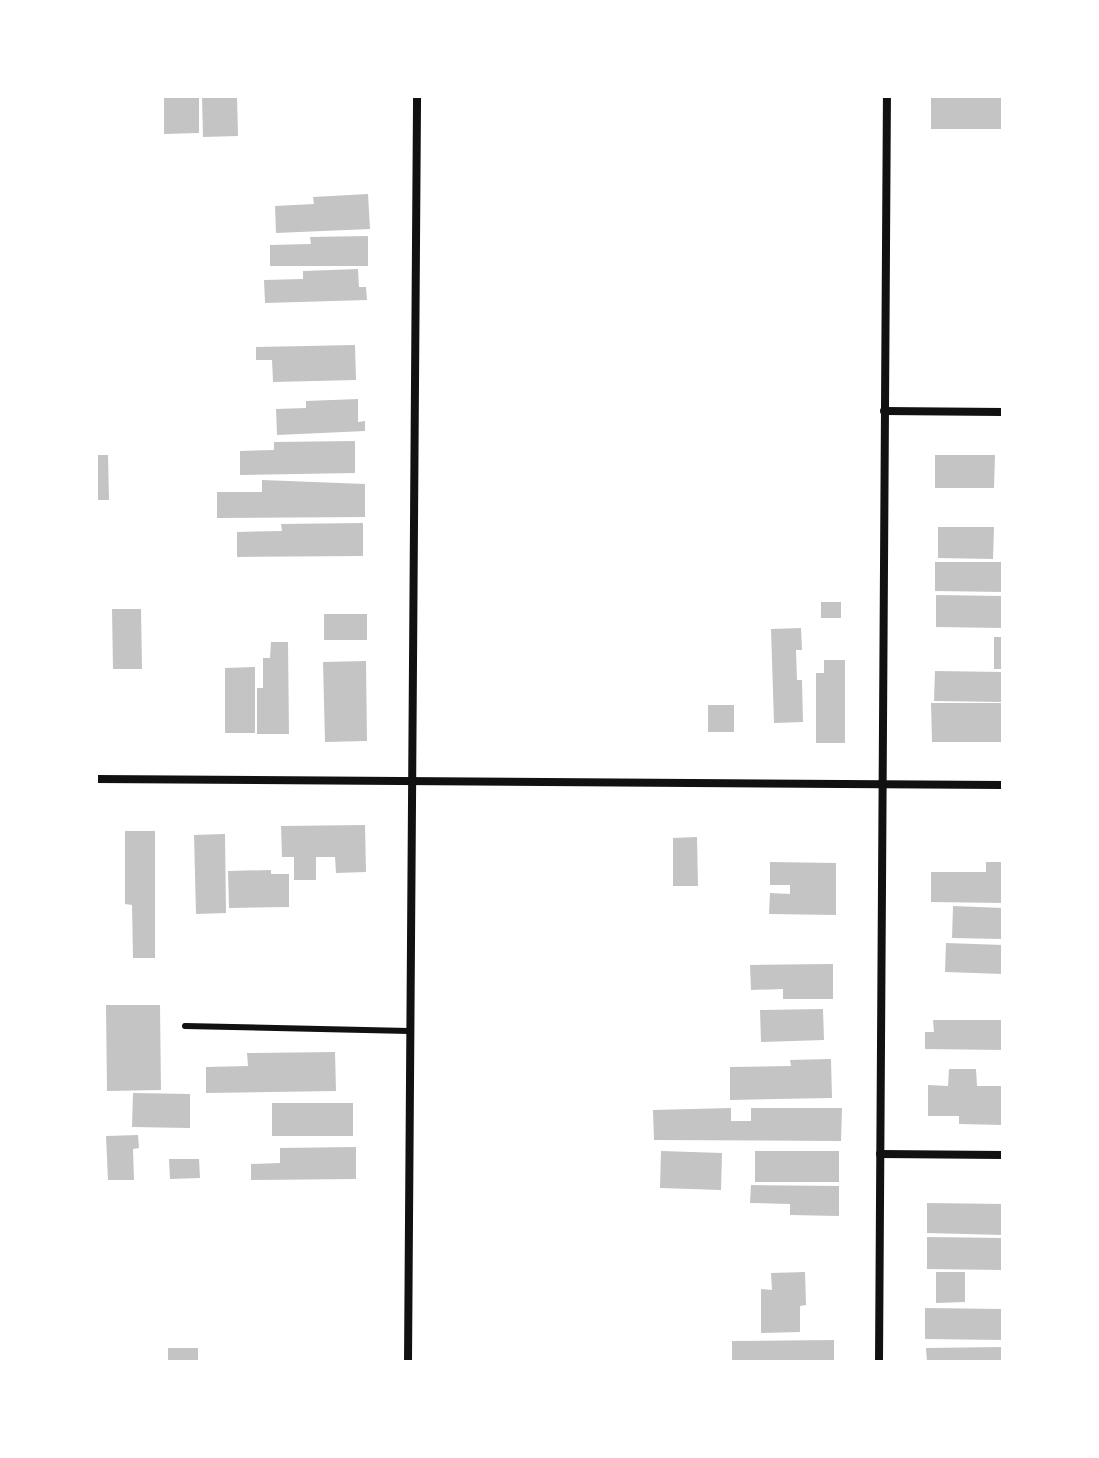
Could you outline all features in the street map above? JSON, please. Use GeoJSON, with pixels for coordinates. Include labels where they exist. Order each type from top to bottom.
{"type":"FeatureCollection","features":[{"type":"Feature","properties":{"kind":"street"},"geometry":{"type":"LineString","coordinates":[[408,1362],[417,96]]}},
{"type":"Feature","properties":{"kind":"street"},"geometry":{"type":"LineString","coordinates":[[879,1362],[887,96]]}},
{"type":"Feature","properties":{"kind":"street"},"geometry":{"type":"LineString","coordinates":[[884,411],[1003,412]]}},
{"type":"Feature","properties":{"kind":"street"},"geometry":{"type":"LineString","coordinates":[[96,779],[1003,785]]}},
{"type":"Feature","properties":{"kind":"street"},"geometry":{"type":"LineString","coordinates":[[880,1154],[1003,1155]]}},
{"type":"Feature","properties":{"kind":"lane"},"geometry":{"type":"LineString","coordinates":[[185,1026],[409,1031]]}},
{"type":"Feature","properties":{"kind":"building"},"geometry":{"type":"Polygon","coordinates":[[[164,96],[199,96],[199,133],[164,134],[164,96]]]}},
{"type":"Feature","properties":{"kind":"building"},"geometry":{"type":"Polygon","coordinates":[[[202,96],[237,96],[238,136],[203,137],[202,96]]]}},
{"type":"Feature","properties":{"kind":"building"},"geometry":{"type":"Polygon","coordinates":[[[931,97],[1003,98],[1003,129],[931,129],[931,97]]]}},
{"type":"Feature","properties":{"kind":"building"},"geometry":{"type":"Polygon","coordinates":[[[368,194],[370,229],[276,233],[275,206],[314,204],[313,197],[368,194]]]}},
{"type":"Feature","properties":{"kind":"building"},"geometry":{"type":"Polygon","coordinates":[[[368,236],[368,266],[270,266],[270,245],[311,244],[310,237],[368,236]]]}},
{"type":"Feature","properties":{"kind":"building"},"geometry":{"type":"Polygon","coordinates":[[[358,269],[359,287],[366,287],[367,300],[265,303],[264,280],[303,279],[303,271],[358,269]]]}},
{"type":"Feature","properties":{"kind":"building"},"geometry":{"type":"Polygon","coordinates":[[[355,345],[356,380],[273,382],[272,360],[256,360],[256,347],[355,345]]]}},
{"type":"Feature","properties":{"kind":"building"},"geometry":{"type":"Polygon","coordinates":[[[358,399],[358,422],[365,421],[365,431],[277,435],[276,409],[306,408],[306,401],[358,399]]]}},
{"type":"Feature","properties":{"kind":"building"},"geometry":{"type":"Polygon","coordinates":[[[355,441],[355,473],[240,475],[240,451],[274,450],[274,442],[355,441]]]}},
{"type":"Feature","properties":{"kind":"building"},"geometry":{"type":"Polygon","coordinates":[[[96,455],[108,455],[109,500],[96,500],[96,455]]]}},
{"type":"Feature","properties":{"kind":"building"},"geometry":{"type":"Polygon","coordinates":[[[935,455],[995,455],[994,488],[935,488],[935,455]]]}},
{"type":"Feature","properties":{"kind":"building"},"geometry":{"type":"Polygon","coordinates":[[[262,480],[365,484],[365,517],[217,518],[217,492],[262,492],[262,480]]]}},
{"type":"Feature","properties":{"kind":"building"},"geometry":{"type":"Polygon","coordinates":[[[363,523],[363,556],[237,557],[237,532],[282,531],[281,524],[363,523]]]}},
{"type":"Feature","properties":{"kind":"building"},"geometry":{"type":"Polygon","coordinates":[[[938,527],[994,527],[993,559],[938,558],[938,527]]]}},
{"type":"Feature","properties":{"kind":"building"},"geometry":{"type":"Polygon","coordinates":[[[935,562],[1003,562],[1003,592],[935,591],[935,562]]]}},
{"type":"Feature","properties":{"kind":"building"},"geometry":{"type":"Polygon","coordinates":[[[936,595],[1003,596],[1003,628],[936,627],[936,595]]]}},
{"type":"Feature","properties":{"kind":"building"},"geometry":{"type":"Polygon","coordinates":[[[821,602],[841,602],[841,618],[821,618],[821,602]]]}},
{"type":"Feature","properties":{"kind":"building"},"geometry":{"type":"Polygon","coordinates":[[[112,609],[141,609],[142,669],[113,669],[112,609]]]}},
{"type":"Feature","properties":{"kind":"building"},"geometry":{"type":"Polygon","coordinates":[[[324,614],[367,614],[367,640],[324,640],[324,614]]]}},
{"type":"Feature","properties":{"kind":"building"},"geometry":{"type":"Polygon","coordinates":[[[801,628],[802,650],[796,650],[797,680],[802,680],[803,722],[774,723],[771,629],[801,628]]]}},
{"type":"Feature","properties":{"kind":"building"},"geometry":{"type":"Polygon","coordinates":[[[994,637],[1003,637],[1003,669],[994,669],[994,637]]]}},
{"type":"Feature","properties":{"kind":"building"},"geometry":{"type":"Polygon","coordinates":[[[271,642],[288,642],[289,734],[257,734],[257,688],[263,688],[263,658],[270,658],[271,642]]]}},
{"type":"Feature","properties":{"kind":"building"},"geometry":{"type":"Polygon","coordinates":[[[824,660],[845,660],[845,743],[816,743],[816,673],[824,673],[824,660]]]}},
{"type":"Feature","properties":{"kind":"building"},"geometry":{"type":"Polygon","coordinates":[[[366,661],[367,741],[325,742],[323,662],[366,661]]]}},
{"type":"Feature","properties":{"kind":"building"},"geometry":{"type":"Polygon","coordinates":[[[255,667],[255,733],[225,733],[225,668],[255,667]]]}},
{"type":"Feature","properties":{"kind":"building"},"geometry":{"type":"Polygon","coordinates":[[[935,671],[1003,672],[1003,702],[934,701],[935,671]]]}},
{"type":"Feature","properties":{"kind":"building"},"geometry":{"type":"Polygon","coordinates":[[[931,703],[1003,703],[1003,742],[932,742],[931,703]]]}},
{"type":"Feature","properties":{"kind":"building"},"geometry":{"type":"Polygon","coordinates":[[[708,705],[734,705],[734,732],[708,732],[708,705]]]}},
{"type":"Feature","properties":{"kind":"building"},"geometry":{"type":"Polygon","coordinates":[[[365,825],[366,872],[336,873],[335,857],[316,857],[316,880],[294,880],[294,857],[282,857],[281,826],[365,825]]]}},
{"type":"Feature","properties":{"kind":"building"},"geometry":{"type":"Polygon","coordinates":[[[125,831],[155,831],[155,958],[133,958],[132,905],[125,904],[125,831]]]}},
{"type":"Feature","properties":{"kind":"building"},"geometry":{"type":"Polygon","coordinates":[[[225,834],[226,913],[196,914],[194,835],[225,834]]]}},
{"type":"Feature","properties":{"kind":"building"},"geometry":{"type":"Polygon","coordinates":[[[697,837],[698,886],[673,886],[673,838],[697,837]]]}},
{"type":"Feature","properties":{"kind":"building"},"geometry":{"type":"Polygon","coordinates":[[[770,862],[836,863],[836,915],[769,914],[770,893],[790,894],[790,885],[770,885],[770,862]]]}},
{"type":"Feature","properties":{"kind":"building"},"geometry":{"type":"Polygon","coordinates":[[[986,862],[1003,862],[1003,903],[931,902],[931,872],[986,872],[986,862]]]}},
{"type":"Feature","properties":{"kind":"building"},"geometry":{"type":"Polygon","coordinates":[[[271,870],[271,874],[289,874],[289,907],[229,908],[228,871],[271,870]]]}},
{"type":"Feature","properties":{"kind":"building"},"geometry":{"type":"Polygon","coordinates":[[[953,906],[1003,908],[1003,939],[952,938],[953,906]]]}},
{"type":"Feature","properties":{"kind":"building"},"geometry":{"type":"Polygon","coordinates":[[[946,943],[1003,945],[1003,974],[945,972],[946,943]]]}},
{"type":"Feature","properties":{"kind":"building"},"geometry":{"type":"Polygon","coordinates":[[[833,964],[833,999],[783,999],[783,989],[751,990],[750,965],[833,964]]]}},
{"type":"Feature","properties":{"kind":"building"},"geometry":{"type":"Polygon","coordinates":[[[106,1005],[160,1005],[161,1090],[107,1091],[106,1005]]]}},
{"type":"Feature","properties":{"kind":"building"},"geometry":{"type":"Polygon","coordinates":[[[823,1009],[824,1040],[761,1042],[760,1010],[823,1009]]]}},
{"type":"Feature","properties":{"kind":"building"},"geometry":{"type":"Polygon","coordinates":[[[933,1020],[1003,1020],[1003,1050],[925,1049],[925,1032],[934,1032],[933,1020]]]}},
{"type":"Feature","properties":{"kind":"building"},"geometry":{"type":"Polygon","coordinates":[[[335,1052],[336,1091],[206,1093],[206,1067],[248,1066],[247,1053],[335,1052]]]}},
{"type":"Feature","properties":{"kind":"building"},"geometry":{"type":"Polygon","coordinates":[[[831,1059],[832,1098],[730,1100],[730,1067],[791,1066],[790,1060],[831,1059]]]}},
{"type":"Feature","properties":{"kind":"building"},"geometry":{"type":"Polygon","coordinates":[[[949,1069],[976,1069],[977,1086],[1003,1086],[1003,1125],[959,1124],[959,1116],[928,1116],[928,1085],[948,1086],[949,1069]]]}},
{"type":"Feature","properties":{"kind":"building"},"geometry":{"type":"Polygon","coordinates":[[[133,1093],[190,1094],[190,1128],[132,1127],[133,1093]]]}},
{"type":"Feature","properties":{"kind":"building"},"geometry":{"type":"Polygon","coordinates":[[[272,1103],[353,1103],[353,1136],[272,1136],[272,1103]]]}},
{"type":"Feature","properties":{"kind":"building"},"geometry":{"type":"Polygon","coordinates":[[[731,1108],[731,1121],[751,1121],[751,1108],[842,1108],[841,1141],[654,1140],[653,1110],[731,1108]]]}},
{"type":"Feature","properties":{"kind":"building"},"geometry":{"type":"Polygon","coordinates":[[[138,1135],[139,1148],[133,1149],[134,1180],[108,1180],[106,1136],[138,1135]]]}},
{"type":"Feature","properties":{"kind":"building"},"geometry":{"type":"Polygon","coordinates":[[[356,1147],[356,1179],[251,1180],[251,1164],[280,1163],[280,1148],[356,1147]]]}},
{"type":"Feature","properties":{"kind":"building"},"geometry":{"type":"Polygon","coordinates":[[[661,1151],[722,1153],[721,1190],[660,1188],[661,1151]]]}},
{"type":"Feature","properties":{"kind":"building"},"geometry":{"type":"Polygon","coordinates":[[[755,1151],[839,1151],[839,1182],[755,1182],[755,1151]]]}},
{"type":"Feature","properties":{"kind":"building"},"geometry":{"type":"Polygon","coordinates":[[[169,1159],[199,1159],[200,1178],[170,1179],[169,1159]]]}},
{"type":"Feature","properties":{"kind":"building"},"geometry":{"type":"Polygon","coordinates":[[[751,1185],[839,1186],[839,1216],[790,1215],[790,1204],[750,1203],[751,1185]]]}},
{"type":"Feature","properties":{"kind":"building"},"geometry":{"type":"Polygon","coordinates":[[[927,1203],[1003,1204],[1003,1235],[927,1233],[927,1203]]]}},
{"type":"Feature","properties":{"kind":"building"},"geometry":{"type":"Polygon","coordinates":[[[927,1237],[1003,1238],[1003,1270],[927,1269],[927,1237]]]}},
{"type":"Feature","properties":{"kind":"building"},"geometry":{"type":"Polygon","coordinates":[[[805,1272],[806,1305],[800,1306],[800,1332],[761,1333],[761,1289],[772,1290],[771,1273],[805,1272]]]}},
{"type":"Feature","properties":{"kind":"building"},"geometry":{"type":"Polygon","coordinates":[[[936,1272],[965,1272],[965,1302],[936,1303],[936,1272]]]}},
{"type":"Feature","properties":{"kind":"building"},"geometry":{"type":"Polygon","coordinates":[[[925,1308],[1003,1309],[1003,1340],[925,1339],[925,1308]]]}},
{"type":"Feature","properties":{"kind":"building"},"geometry":{"type":"Polygon","coordinates":[[[834,1340],[834,1362],[732,1362],[732,1341],[834,1340]]]}},
{"type":"Feature","properties":{"kind":"building"},"geometry":{"type":"Polygon","coordinates":[[[1003,1347],[1003,1362],[927,1362],[926,1348],[1003,1347]]]}},
{"type":"Feature","properties":{"kind":"building"},"geometry":{"type":"Polygon","coordinates":[[[168,1348],[198,1348],[198,1362],[168,1362],[168,1348]]]}}]}
